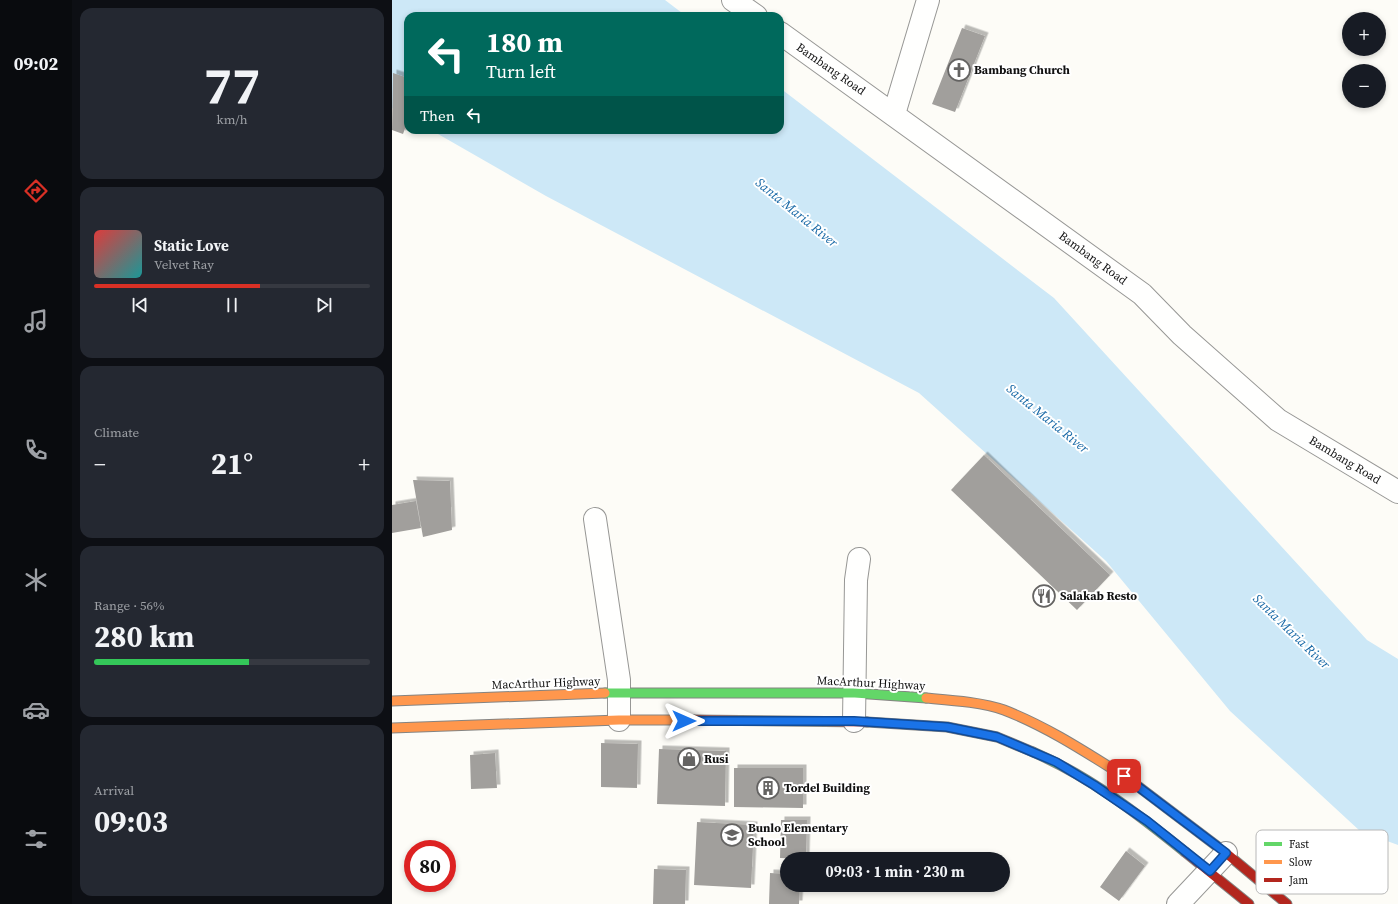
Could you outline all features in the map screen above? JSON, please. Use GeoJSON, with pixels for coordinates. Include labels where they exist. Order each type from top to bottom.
{"type":"FeatureCollection","features":[{"type":"Feature","properties":{"kind":"highway","name":"MacArthur Highway"},"geometry":{"type":"LineString","coordinates":[[392,701],[619,693],[855,693],[954,700],[1003,710],[1049,731],[1091,754],[1135,783],[1256,878]]}},
{"type":"Feature","properties":{"kind":"highway"},"geometry":{"type":"LineString","coordinates":[[392,728],[619,720],[854,721],[947,727],[997,737],[1056,762],[1094,785],[1147,821],[1249,904]]}},
{"type":"Feature","properties":{"kind":"highway","name":"MacArthur Highway"},"geometry":{"type":"LineString","coordinates":[[1275,894],[1287,904]]}},
{"type":"Feature","properties":{"kind":"street"},"geometry":{"type":"LineString","coordinates":[[734,0],[750,12]]}},
{"type":"Feature","properties":{"kind":"street"},"geometry":{"type":"LineString","coordinates":[[894,114],[928,0]]}},
{"type":"Feature","properties":{"kind":"street","name":"Bambang Road"},"geometry":{"type":"LineString","coordinates":[[784,36],[1142,294],[1182,335],[1278,420],[1398,492]]}},
{"type":"Feature","properties":{"kind":"street"},"geometry":{"type":"LineString","coordinates":[[595,519],[619,680],[619,720]]}},
{"type":"Feature","properties":{"kind":"street"},"geometry":{"type":"LineString","coordinates":[[854,721],[856,580],[859,559]]}},
{"type":"Feature","properties":{"kind":"street"},"geometry":{"type":"LineString","coordinates":[[1178,904],[1226,853]]}},
{"type":"Feature","properties":{"kind":"water"},"geometry":{"type":"Polygon","coordinates":[[[392,0],[665,0],[681,12],[404,12],[404,115],[392,108],[392,0]]]}},
{"type":"Feature","properties":{"kind":"water","name":"Santa Maria River"},"geometry":{"type":"Polygon","coordinates":[[[784,91],[1054,298],[1367,640],[1398,659],[1398,845],[1388,841],[1388,830],[1359,830],[1230,711],[1106,561],[919,393],[546,196],[438,134],[784,134],[784,91]]]}},
{"type":"Feature","properties":{"kind":"building","name":"Bambang Church"},"geometry":{"type":"Polygon","coordinates":[[[962,28],[985,36],[955,112],[932,104],[962,28]]]}},
{"type":"Feature","properties":{"kind":"building"},"geometry":{"type":"Polygon","coordinates":[[[393,73],[404,77],[404,131],[403,134],[392,130],[393,73]]]}},
{"type":"Feature","properties":{"kind":"building"},"geometry":{"type":"Polygon","coordinates":[[[984,455],[1110,575],[1077,610],[951,490],[984,455]]]}},
{"type":"Feature","properties":{"kind":"building"},"geometry":{"type":"Polygon","coordinates":[[[413,480],[450,481],[452,530],[423,537],[413,480]]]}},
{"type":"Feature","properties":{"kind":"building"},"geometry":{"type":"Polygon","coordinates":[[[416,501],[421,528],[392,533],[392,505],[416,501]]]}},
{"type":"Feature","properties":{"kind":"building"},"geometry":{"type":"Polygon","coordinates":[[[601,743],[638,744],[637,788],[601,787],[601,743]]]}},
{"type":"Feature","properties":{"kind":"building"},"geometry":{"type":"Polygon","coordinates":[[[659,749],[726,751],[725,806],[657,804],[659,749]]]}},
{"type":"Feature","properties":{"kind":"building"},"geometry":{"type":"Polygon","coordinates":[[[495,753],[497,788],[471,789],[470,755],[495,753]]]}},
{"type":"Feature","properties":{"kind":"building","name":"Tordel Building"},"geometry":{"type":"Polygon","coordinates":[[[734,768],[803,768],[803,808],[734,807],[734,768]]]}},
{"type":"Feature","properties":{"kind":"building"},"geometry":{"type":"Polygon","coordinates":[[[781,820],[807,820],[806,852],[780,852],[781,820]]]}},
{"type":"Feature","properties":{"kind":"building"},"geometry":{"type":"Polygon","coordinates":[[[697,822],[754,825],[751,888],[694,885],[697,822]]]}},
{"type":"Feature","properties":{"kind":"building"},"geometry":{"type":"Polygon","coordinates":[[[1126,851],[1145,866],[1119,901],[1100,887],[1126,851]]]}},
{"type":"Feature","properties":{"kind":"building"},"geometry":{"type":"Polygon","coordinates":[[[654,869],[686,870],[685,904],[653,904],[654,869]]]}},
{"type":"Feature","properties":{"kind":"building"},"geometry":{"type":"Polygon","coordinates":[[[770,873],[780,874],[780,892],[800,892],[799,904],[769,904],[770,873]]]}},
{"type":"Feature","properties":{"kind":"traffic: fast"},"geometry":{"type":"LineString","coordinates":[[605,693],[855,693],[926,698]]}},
{"type":"Feature","properties":{"kind":"traffic: fast"},"geometry":{"type":"LineString","coordinates":[[1033,752],[1074,772],[1093,784],[1131,810],[1185,852]]}},
{"type":"Feature","properties":{"kind":"traffic: slow"},"geometry":{"type":"LineString","coordinates":[[392,701],[605,693]]}},
{"type":"Feature","properties":{"kind":"traffic: slow"},"geometry":{"type":"LineString","coordinates":[[926,698],[976,703],[1004,710],[1052,732],[1127,778]]}},
{"type":"Feature","properties":{"kind":"traffic: slow"},"geometry":{"type":"LineString","coordinates":[[392,728],[619,720],[694,720]]}},
{"type":"Feature","properties":{"kind":"traffic: slow"},"geometry":{"type":"LineString","coordinates":[[867,722],[947,727],[997,737],[1033,752]]}},
{"type":"Feature","properties":{"kind":"traffic: jam"},"geometry":{"type":"LineString","coordinates":[[694,720],[867,722]]}},
{"type":"Feature","properties":{"kind":"traffic: jam"},"geometry":{"type":"LineString","coordinates":[[1127,778],[1226,853],[1256,878]]}},
{"type":"Feature","properties":{"kind":"traffic: jam"},"geometry":{"type":"LineString","coordinates":[[1185,852],[1249,904]]}},
{"type":"Feature","properties":{"kind":"traffic: jam"},"geometry":{"type":"LineString","coordinates":[[1275,894],[1287,904]]}},
{"type":"Feature","properties":{"kind":"place","name":"Bambang Church"},"geometry":{"type":"Point","coordinates":[959,70]}},
{"type":"Feature","properties":{"kind":"place","name":"Salakab Resto"},"geometry":{"type":"Point","coordinates":[1044,596]}},
{"type":"Feature","properties":{"kind":"place","name":"Rusi"},"geometry":{"type":"Point","coordinates":[689,759]}},
{"type":"Feature","properties":{"kind":"place","name":"Tordel Building"},"geometry":{"type":"Point","coordinates":[768,788]}},
{"type":"Feature","properties":{"kind":"place","name":"Bunlo Elementary School"},"geometry":{"type":"Point","coordinates":[732,835]}},
{"type":"Feature","properties":{"kind":"route"},"geometry":{"type":"LineString","coordinates":[[684,721],[854,721],[947,727],[997,737],[1056,762],[1094,785],[1147,821],[1210,871],[1226,853],[1124,776]]}}]}
